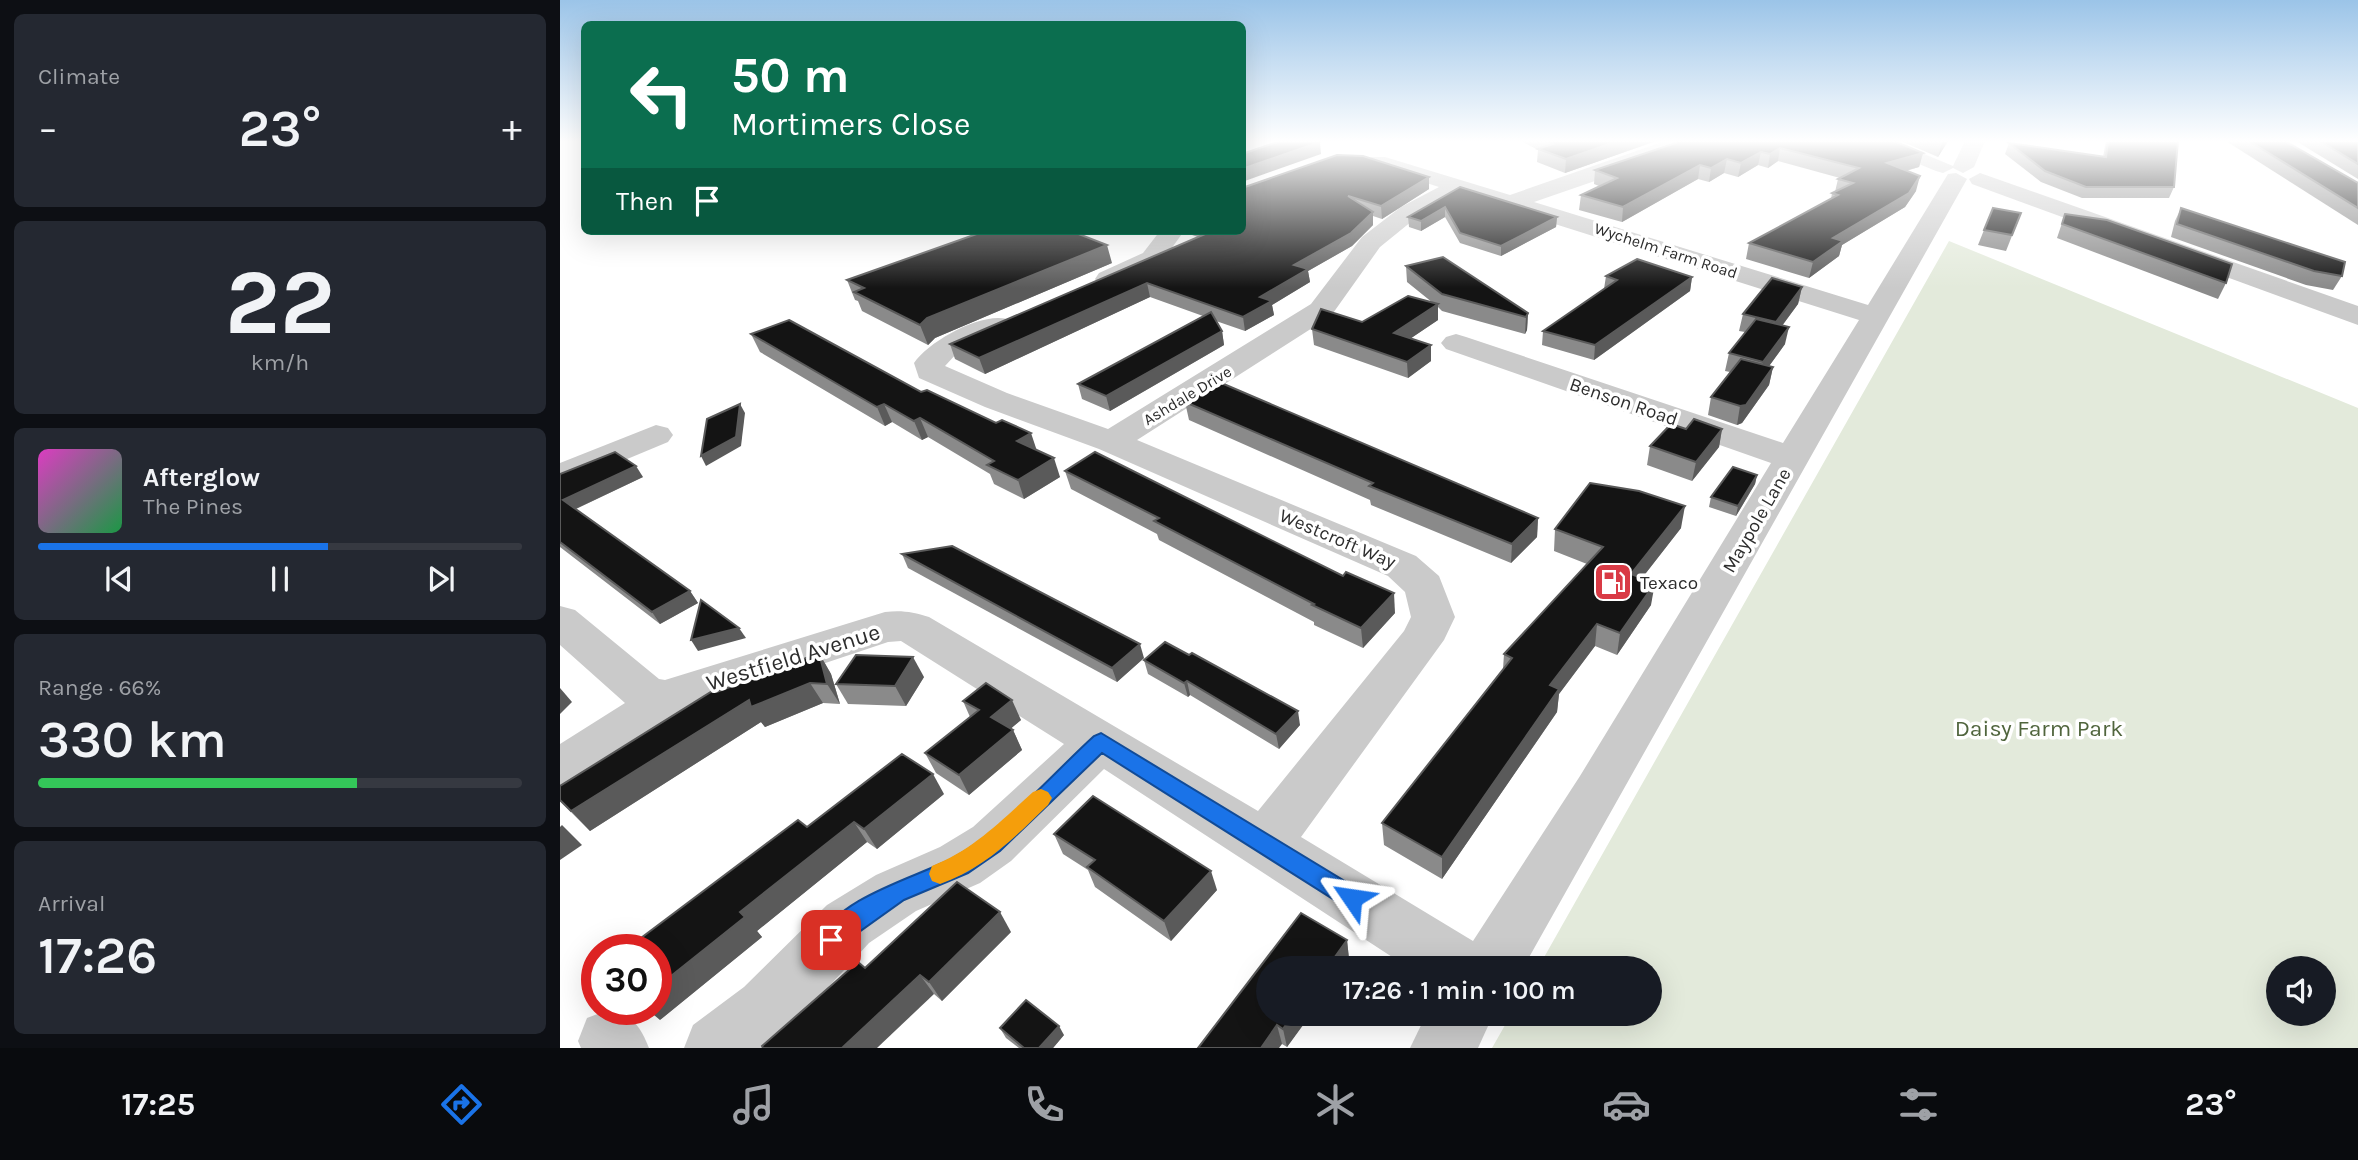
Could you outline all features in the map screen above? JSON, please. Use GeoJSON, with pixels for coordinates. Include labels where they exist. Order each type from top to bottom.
{"type":"FeatureCollection","features":[{"type":"Feature","properties":{"kind":"street","name":"Ashdale Drive"},"geometry":{"type":"LineString","coordinates":[[1111,442],[1321,310],[1371,242],[1409,212],[1451,190]]}},
{"type":"Feature","properties":{"kind":"street","name":"Wychelm Farm Road"},"geometry":{"type":"LineString","coordinates":[[1471,190],[1874,316]]}},
{"type":"Feature","properties":{"kind":"street"},"geometry":{"type":"LineString","coordinates":[[1512,202],[1548,190]]}},
{"type":"Feature","properties":{"kind":"street","name":"Maypole Lane"},"geometry":{"type":"LineString","coordinates":[[1497,956],[1598,791],[1949,190]]}},
{"type":"Feature","properties":{"kind":"street"},"geometry":{"type":"LineString","coordinates":[[2029,190],[2358,316]]}},
{"type":"Feature","properties":{"kind":"street"},"geometry":{"type":"LineString","coordinates":[[1087,287],[1152,258],[1169,235]]}},
{"type":"Feature","properties":{"kind":"street"},"geometry":{"type":"LineString","coordinates":[[1023,314],[947,346],[929,363],[930,371],[996,400],[1111,442]]}},
{"type":"Feature","properties":{"kind":"street","name":"Benson Road"},"geometry":{"type":"LineString","coordinates":[[1450,342],[1792,458]]}},
{"type":"Feature","properties":{"kind":"street"},"geometry":{"type":"LineString","coordinates":[[560,476],[656,435]]}},
{"type":"Feature","properties":{"kind":"street","name":"Westcroft Way"},"geometry":{"type":"LineString","coordinates":[[1111,442],[1402,566],[1424,586],[1433,617],[1422,640],[1265,843]]}},
{"type":"Feature","properties":{"kind":"street"},"geometry":{"type":"LineString","coordinates":[[560,621],[646,694],[665,698]]}},
{"type":"Feature","properties":{"kind":"street","name":"Westfield Avenue"},"geometry":{"type":"LineString","coordinates":[[665,698],[832,643],[885,627],[904,625],[1101,741],[1442,956]]}},
{"type":"Feature","properties":{"kind":"street"},"geometry":{"type":"LineString","coordinates":[[560,769],[625,730],[665,698]]}},
{"type":"Feature","properties":{"kind":"street"},"geometry":{"type":"LineString","coordinates":[[716,1048],[766,1009],[848,923],[896,893],[960,865],[992,844],[1101,741]]}},
{"type":"Feature","properties":{"kind":"street"},"geometry":{"type":"LineString","coordinates":[[1442,1048],[1455,1026]]}},
{"type":"Feature","properties":{"kind":"green space","name":"Daisy Farm Park"},"geometry":{"type":"Polygon","coordinates":[[[1949,241],[2358,408],[2358,1048],[1492,1048],[1505,1026],[1662,1026],[1662,956],[1545,956],[1949,241]]]}},
{"type":"Feature","properties":{"kind":"building"},"geometry":{"type":"Polygon","coordinates":[[[1246,190],[1408,190],[1381,206],[1348,196],[1373,212],[1351,233],[1294,265],[1308,269],[1260,297],[1272,301],[1243,317],[1147,283],[979,358],[950,344],[1203,235],[1246,235],[1246,190]]]}},
{"type":"Feature","properties":{"kind":"building"},"geometry":{"type":"Polygon","coordinates":[[[1455,190],[1469,190],[1557,217],[1501,246],[1460,233],[1445,207],[1421,221],[1408,217],[1455,190]]]}},
{"type":"Feature","properties":{"kind":"building"},"geometry":{"type":"Polygon","coordinates":[[[1592,190],[1654,190],[1623,207],[1581,195],[1592,190]]]}},
{"type":"Feature","properties":{"kind":"building"},"geometry":{"type":"Polygon","coordinates":[[[1838,190],[1911,190],[1833,238],[1843,241],[1813,262],[1749,243],[1838,195],[1832,193],[1838,190]]]}},
{"type":"Feature","properties":{"kind":"building"},"geometry":{"type":"Polygon","coordinates":[[[2329,190],[2358,190],[2358,208],[2329,190]]]}},
{"type":"Feature","properties":{"kind":"building"},"geometry":{"type":"Polygon","coordinates":[[[1993,208],[2021,213],[2012,235],[1984,230],[1993,208]]]}},
{"type":"Feature","properties":{"kind":"building"},"geometry":{"type":"Polygon","coordinates":[[[2181,208],[2345,262],[2342,276],[2314,271],[2177,224],[2181,208]]]}},
{"type":"Feature","properties":{"kind":"building"},"geometry":{"type":"Polygon","coordinates":[[[2065,214],[2107,220],[2232,264],[2226,283],[2062,224],[2065,214]]]}},
{"type":"Feature","properties":{"kind":"building"},"geometry":{"type":"Polygon","coordinates":[[[974,235],[1081,235],[1107,245],[927,318],[920,325],[854,292],[864,288],[847,280],[974,235]]]}},
{"type":"Feature","properties":{"kind":"building"},"geometry":{"type":"Polygon","coordinates":[[[1443,257],[1528,313],[1526,317],[1442,294],[1406,266],[1443,257]]]}},
{"type":"Feature","properties":{"kind":"building"},"geometry":{"type":"Polygon","coordinates":[[[1637,259],[1692,277],[1595,345],[1543,331],[1617,280],[1606,276],[1637,259]]]}},
{"type":"Feature","properties":{"kind":"building"},"geometry":{"type":"Polygon","coordinates":[[[1772,278],[1802,287],[1776,322],[1743,314],[1772,278]]]}},
{"type":"Feature","properties":{"kind":"building"},"geometry":{"type":"Polygon","coordinates":[[[1408,296],[1438,304],[1394,333],[1431,345],[1407,362],[1312,329],[1321,309],[1362,322],[1408,296]]]}},
{"type":"Feature","properties":{"kind":"building"},"geometry":{"type":"Polygon","coordinates":[[[1211,312],[1222,331],[1106,396],[1078,384],[1211,312]]]}},
{"type":"Feature","properties":{"kind":"building"},"geometry":{"type":"Polygon","coordinates":[[[1756,319],[1789,327],[1763,362],[1729,353],[1756,319]]]}},
{"type":"Feature","properties":{"kind":"building"},"geometry":{"type":"Polygon","coordinates":[[[789,320],[921,392],[927,390],[996,423],[1002,420],[1031,433],[1017,441],[1054,458],[1018,480],[987,465],[994,461],[920,418],[914,421],[884,404],[877,407],[751,334],[789,320]]]}},
{"type":"Feature","properties":{"kind":"building"},"geometry":{"type":"Polygon","coordinates":[[[1741,359],[1773,367],[1746,405],[1740,406],[1711,397],[1741,359]]]}},
{"type":"Feature","properties":{"kind":"building"},"geometry":{"type":"Polygon","coordinates":[[[1219,382],[1538,518],[1512,544],[1369,486],[1373,483],[1185,402],[1219,382]]]}},
{"type":"Feature","properties":{"kind":"building"},"geometry":{"type":"Polygon","coordinates":[[[740,404],[736,437],[701,456],[707,419],[740,404]]]}},
{"type":"Feature","properties":{"kind":"building"},"geometry":{"type":"Polygon","coordinates":[[[1694,419],[1722,429],[1696,462],[1650,446],[1671,424],[1686,429],[1694,419]]]}},
{"type":"Feature","properties":{"kind":"building"},"geometry":{"type":"Polygon","coordinates":[[[615,452],[636,466],[563,500],[690,591],[652,612],[560,542],[560,474],[615,452]]]}},
{"type":"Feature","properties":{"kind":"building"},"geometry":{"type":"Polygon","coordinates":[[[1095,452],[1343,576],[1346,572],[1394,593],[1361,628],[1312,605],[1314,604],[1154,521],[1159,518],[1065,471],[1095,452]]]}},
{"type":"Feature","properties":{"kind":"building"},"geometry":{"type":"Polygon","coordinates":[[[1733,467],[1757,475],[1738,506],[1711,497],[1733,467]]]}},
{"type":"Feature","properties":{"kind":"building"},"geometry":{"type":"Polygon","coordinates":[[[1590,483],[1639,491],[1685,506],[1631,574],[1655,583],[1620,633],[1597,624],[1550,685],[1559,689],[1442,857],[1382,823],[1512,658],[1504,654],[1603,547],[1555,529],[1590,483]]]}},
{"type":"Feature","properties":{"kind":"building"},"geometry":{"type":"Polygon","coordinates":[[[952,546],[1140,644],[1112,668],[902,554],[952,546]]]}},
{"type":"Feature","properties":{"kind":"building"},"geometry":{"type":"Polygon","coordinates":[[[701,600],[739,628],[691,640],[701,600]]]}},
{"type":"Feature","properties":{"kind":"building"},"geometry":{"type":"Polygon","coordinates":[[[1165,642],[1189,655],[1192,653],[1298,711],[1276,734],[1187,681],[1184,683],[1144,660],[1165,642]]]}},
{"type":"Feature","properties":{"kind":"building"},"geometry":{"type":"Polygon","coordinates":[[[819,653],[827,684],[810,683],[751,707],[749,700],[571,811],[560,800],[560,786],[714,690],[717,692],[819,653]]]}},
{"type":"Feature","properties":{"kind":"building"},"geometry":{"type":"Polygon","coordinates":[[[856,655],[913,657],[895,686],[836,684],[856,655]]]}},
{"type":"Feature","properties":{"kind":"building"},"geometry":{"type":"Polygon","coordinates":[[[986,683],[1012,700],[991,717],[1013,730],[959,775],[925,753],[979,710],[963,701],[986,683]]]}},
{"type":"Feature","properties":{"kind":"building"},"geometry":{"type":"Polygon","coordinates":[[[902,754],[933,774],[864,829],[854,822],[740,912],[745,917],[672,975],[672,934],[646,934],[798,820],[807,827],[902,754]]]}},
{"type":"Feature","properties":{"kind":"building"},"geometry":{"type":"Polygon","coordinates":[[[1093,796],[1211,871],[1164,921],[1087,867],[1095,860],[1054,834],[1093,796]]]}},
{"type":"Feature","properties":{"kind":"building"},"geometry":{"type":"Polygon","coordinates":[[[957,882],[1000,912],[929,982],[920,975],[842,1048],[763,1048],[762,1046],[858,962],[865,968],[957,882]]]}},
{"type":"Feature","properties":{"kind":"building"},"geometry":{"type":"Polygon","coordinates":[[[1301,913],[1347,940],[1336,956],[1268,956],[1301,913]]]}},
{"type":"Feature","properties":{"kind":"building"},"geometry":{"type":"Polygon","coordinates":[[[1256,972],[1256,1026],[1276,1026],[1261,1048],[1198,1048],[1256,972]]]}},
{"type":"Feature","properties":{"kind":"building"},"geometry":{"type":"Polygon","coordinates":[[[1026,1000],[1059,1026],[1039,1048],[1024,1048],[1000,1028],[1026,1000]]]}},
{"type":"Feature","properties":{"kind":"slow traffic"},"geometry":{"type":"LineString","coordinates":[[940,874],[960,865],[992,844],[1041,798]]}},
{"type":"Feature","properties":{"kind":"place","name":"Texaco"},"geometry":{"type":"Point","coordinates":[1613,582]}},
{"type":"Feature","properties":{"kind":"route"},"geometry":{"type":"LineString","coordinates":[[831,940],[848,923],[896,893],[960,865],[992,844],[1101,741],[1352,898]]}}]}
